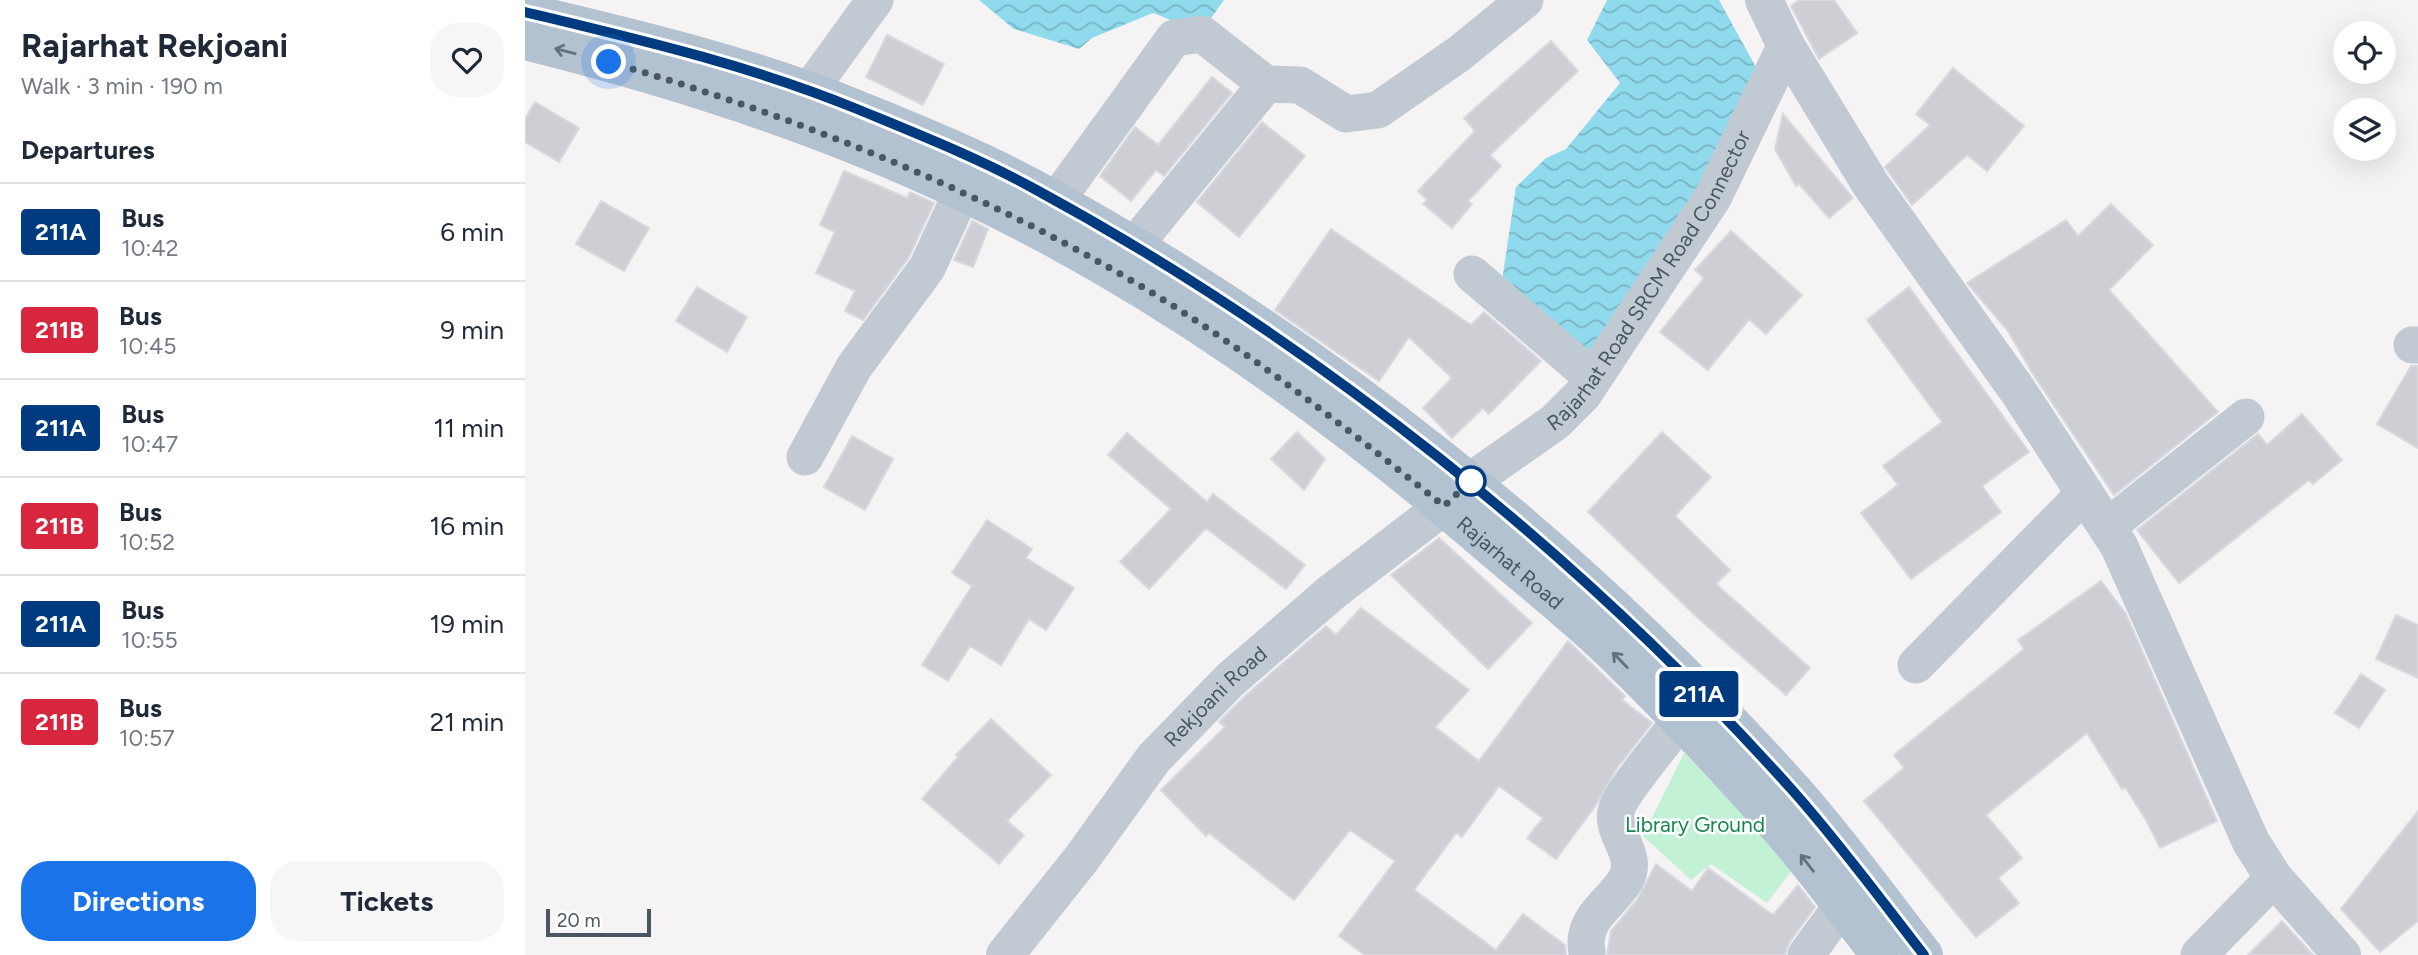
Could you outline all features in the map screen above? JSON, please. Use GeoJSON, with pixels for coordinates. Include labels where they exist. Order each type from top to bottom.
{"type":"FeatureCollection","features":[{"type":"Feature","properties":{"kind":"main road","name":"Rajarhat Road"},"geometry":{"type":"LineString","coordinates":[[525,12],[705,56],[809,92],[945,148],[1056,201],[1134,246],[1264,329],[1457,494],[1643,637],[1796,794],[1924,955]]}},
{"type":"Feature","properties":{"kind":"main road","name":"Rajarhat Road"},"geometry":{"type":"LineString","coordinates":[[525,41],[700,89],[880,155],[963,192],[1166,302],[1342,425],[1457,494],[1782,831],[1880,955]]}},
{"type":"Feature","properties":{"kind":"street"},"geometry":{"type":"LineString","coordinates":[[809,92],[875,0]]}},
{"type":"Feature","properties":{"kind":"street"},"geometry":{"type":"LineString","coordinates":[[1056,201],[1174,38],[1202,34],[1266,84],[1300,85],[1346,114],[1378,110],[1459,53],[1525,0]]}},
{"type":"Feature","properties":{"kind":"street"},"geometry":{"type":"LineString","coordinates":[[1764,0],[1786,46],[1871,186],[2018,391],[2107,527],[2125,558],[2251,842],[2274,878],[2342,955]]}},
{"type":"Feature","properties":{"kind":"street","name":"Rajarhat Road SRCM Road Connector"},"geometry":{"type":"LineString","coordinates":[[1457,494],[1555,422],[1583,394],[1713,197],[1786,46]]}},
{"type":"Feature","properties":{"kind":"street"},"geometry":{"type":"LineString","coordinates":[[1134,246],[1266,84]]}},
{"type":"Feature","properties":{"kind":"street"},"geometry":{"type":"LineString","coordinates":[[805,457],[854,367],[927,268],[963,192]]}},
{"type":"Feature","properties":{"kind":"street"},"geometry":{"type":"LineString","coordinates":[[1472,274],[1593,378]]}},
{"type":"Feature","properties":{"kind":"street"},"geometry":{"type":"LineString","coordinates":[[2107,527],[2246,417]]}},
{"type":"Feature","properties":{"kind":"street"},"geometry":{"type":"LineString","coordinates":[[1916,665],[2085,493]]}},
{"type":"Feature","properties":{"kind":"street","name":"Rekjoani Road"},"geometry":{"type":"LineString","coordinates":[[1005,955],[1082,858],[1154,758],[1230,680],[1322,601],[1457,494]]}},
{"type":"Feature","properties":{"kind":"street"},"geometry":{"type":"LineString","coordinates":[[1587,952],[1587,932],[1596,914],[1626,879],[1629,869],[1629,860],[1616,824],[1618,805],[1679,722]]}},
{"type":"Feature","properties":{"kind":"street"},"geometry":{"type":"LineString","coordinates":[[2199,955],[2274,878]]}},
{"type":"Feature","properties":{"kind":"street"},"geometry":{"type":"LineString","coordinates":[[1806,955],[1841,907]]}},
{"type":"Feature","properties":{"kind":"green space","name":"Library Ground"},"geometry":{"type":"Polygon","coordinates":[[[1684,753],[1796,865],[1767,903],[1711,864],[1691,880],[1643,836],[1684,753]]]}},
{"type":"Feature","properties":{"kind":"water"},"geometry":{"type":"Polygon","coordinates":[[[979,0],[1224,0],[1201,32],[1153,13],[1092,38],[1079,49],[1014,29],[979,0]]]}},
{"type":"Feature","properties":{"kind":"water"},"geometry":{"type":"Polygon","coordinates":[[[1607,0],[1719,0],[1758,71],[1747,111],[1590,359],[1502,281],[1516,187],[1546,158],[1566,149],[1620,83],[1587,40],[1607,0]]]}},
{"type":"Feature","properties":{"kind":"building"},"geometry":{"type":"Polygon","coordinates":[[[1799,0],[1834,0],[1857,33],[1819,59],[1791,6],[1799,0]]]}},
{"type":"Feature","properties":{"kind":"building"},"geometry":{"type":"Polygon","coordinates":[[[887,35],[944,64],[923,105],[866,77],[887,35]]]}},
{"type":"Feature","properties":{"kind":"building"},"geometry":{"type":"Polygon","coordinates":[[[1551,41],[1578,71],[1490,155],[1501,166],[1468,201],[1472,204],[1452,228],[1423,204],[1427,200],[1418,191],[1475,131],[1464,118],[1551,41]]]}},
{"type":"Feature","properties":{"kind":"building"},"geometry":{"type":"Polygon","coordinates":[[[1953,68],[2024,126],[1987,171],[1967,155],[1912,205],[1885,167],[1930,125],[1916,114],[1953,68]]]}},
{"type":"Feature","properties":{"kind":"building"},"geometry":{"type":"Polygon","coordinates":[[[1212,77],[1232,93],[1164,176],[1156,170],[1131,201],[1100,176],[1135,127],[1158,145],[1212,77]]]}},
{"type":"Feature","properties":{"kind":"building"},"geometry":{"type":"Polygon","coordinates":[[[535,102],[579,128],[559,162],[525,142],[525,119],[535,102]]]}},
{"type":"Feature","properties":{"kind":"building"},"geometry":{"type":"Polygon","coordinates":[[[1783,114],[1853,198],[1829,218],[1799,184],[1796,186],[1775,149],[1783,114]]]}},
{"type":"Feature","properties":{"kind":"building"},"geometry":{"type":"Polygon","coordinates":[[[1262,122],[1305,156],[1239,237],[1197,202],[1262,122]]]}},
{"type":"Feature","properties":{"kind":"building"},"geometry":{"type":"Polygon","coordinates":[[[844,171],[907,198],[910,192],[934,203],[909,257],[863,320],[845,311],[855,291],[816,273],[835,232],[820,225],[844,171]]]}},
{"type":"Feature","properties":{"kind":"building"},"geometry":{"type":"Polygon","coordinates":[[[601,201],[649,228],[624,271],[576,244],[601,201]]]}},
{"type":"Feature","properties":{"kind":"building"},"geometry":{"type":"Polygon","coordinates":[[[2111,204],[2153,245],[2109,290],[2218,412],[2114,495],[2033,374],[2008,331],[1967,283],[2066,220],[2078,236],[2111,204]]]}},
{"type":"Feature","properties":{"kind":"building"},"geometry":{"type":"Polygon","coordinates":[[[972,221],[988,229],[973,267],[954,260],[972,221]]]}},
{"type":"Feature","properties":{"kind":"building"},"geometry":{"type":"Polygon","coordinates":[[[1331,229],[1471,325],[1484,312],[1541,361],[1489,414],[1483,408],[1452,438],[1423,408],[1452,378],[1409,337],[1379,381],[1275,310],[1331,229]]]}},
{"type":"Feature","properties":{"kind":"building"},"geometry":{"type":"Polygon","coordinates":[[[1731,231],[1802,295],[1766,334],[1749,319],[1708,370],[1660,332],[1704,278],[1695,270],[1731,231]]]}},
{"type":"Feature","properties":{"kind":"building"},"geometry":{"type":"Polygon","coordinates":[[[697,287],[747,317],[727,352],[676,321],[697,287]]]}},
{"type":"Feature","properties":{"kind":"building"},"geometry":{"type":"Polygon","coordinates":[[[1909,287],[2029,452],[1982,486],[2001,512],[1911,579],[1861,513],[1898,485],[1883,466],[1942,422],[1867,320],[1909,287]]]}},
{"type":"Feature","properties":{"kind":"building"},"geometry":{"type":"Polygon","coordinates":[[[2411,366],[2418,366],[2418,448],[2377,424],[2411,366]]]}},
{"type":"Feature","properties":{"kind":"building"},"geometry":{"type":"Polygon","coordinates":[[[2302,414],[2342,460],[2313,484],[2309,480],[2179,583],[2137,530],[2258,434],[2267,445],[2302,414]]]}},
{"type":"Feature","properties":{"kind":"building"},"geometry":{"type":"Polygon","coordinates":[[[1297,432],[1325,459],[1304,490],[1271,459],[1297,432]]]}},
{"type":"Feature","properties":{"kind":"building"},"geometry":{"type":"Polygon","coordinates":[[[1662,432],[1711,477],[1675,516],[1730,570],[1716,584],[1810,668],[1786,695],[1700,620],[1588,512],[1662,432]]]}},
{"type":"Feature","properties":{"kind":"building"},"geometry":{"type":"Polygon","coordinates":[[[1127,433],[1207,502],[1213,494],[1305,565],[1286,589],[1206,528],[1149,589],[1120,562],[1171,509],[1108,455],[1127,433]]]}},
{"type":"Feature","properties":{"kind":"building"},"geometry":{"type":"Polygon","coordinates":[[[852,436],[893,459],[865,510],[824,487],[852,436]]]}},
{"type":"Feature","properties":{"kind":"building"},"geometry":{"type":"Polygon","coordinates":[[[987,520],[1032,549],[1026,558],[1074,588],[1046,630],[1029,619],[1001,665],[970,646],[948,681],[922,665],[972,586],[952,573],[987,520]]]}},
{"type":"Feature","properties":{"kind":"building"},"geometry":{"type":"Polygon","coordinates":[[[1439,538],[1532,623],[1488,669],[1391,575],[1439,538]]]}},
{"type":"Feature","properties":{"kind":"building"},"geometry":{"type":"Polygon","coordinates":[[[2101,581],[2126,614],[2217,821],[2160,848],[2146,820],[2125,787],[2122,789],[2087,733],[1986,815],[2022,858],[1998,878],[2019,903],[1976,937],[1864,801],[1904,768],[1894,755],[2024,649],[2018,640],[2101,581]]]}},
{"type":"Feature","properties":{"kind":"building"},"geometry":{"type":"Polygon","coordinates":[[[1361,608],[1469,690],[1435,727],[1479,761],[1568,641],[1625,696],[1622,700],[1652,723],[1617,768],[1596,805],[1556,859],[1527,838],[1543,818],[1499,786],[1462,837],[1456,833],[1414,890],[1496,950],[1523,914],[1565,945],[1566,955],[1365,955],[1339,936],[1395,861],[1350,830],[1294,900],[1209,833],[1206,836],[1161,790],[1225,727],[1219,722],[1245,696],[1326,626],[1336,635],[1361,608]]]}},
{"type":"Feature","properties":{"kind":"building"},"geometry":{"type":"Polygon","coordinates":[[[2396,615],[2418,625],[2418,678],[2376,659],[2396,615]]]}},
{"type":"Feature","properties":{"kind":"building"},"geometry":{"type":"Polygon","coordinates":[[[2361,674],[2385,690],[2359,728],[2335,713],[2361,674]]]}},
{"type":"Feature","properties":{"kind":"building"},"geometry":{"type":"Polygon","coordinates":[[[991,719],[1051,775],[1007,821],[1024,835],[999,864],[922,799],[958,757],[956,755],[991,719]]]}},
{"type":"Feature","properties":{"kind":"building"},"geometry":{"type":"Polygon","coordinates":[[[2418,811],[2418,921],[2380,952],[2341,909],[2418,811]]]}},
{"type":"Feature","properties":{"kind":"building"},"geometry":{"type":"Polygon","coordinates":[[[1656,864],[1692,891],[1708,868],[1773,915],[1798,885],[1815,907],[1789,943],[1785,955],[1607,955],[1611,931],[1637,900],[1656,864]]]}},
{"type":"Feature","properties":{"kind":"building"},"geometry":{"type":"Polygon","coordinates":[[[2282,921],[2313,955],[2248,955],[2282,921]]]}},
{"type":"Feature","properties":{"kind":"bus line","name":"211A"},"geometry":{"type":"LineString","coordinates":[[525,12],[705,56],[854,108],[1026,185],[1103,227],[1264,329],[1471,481],[1643,637],[1796,794],[1924,955]]}},
{"type":"Feature","properties":{"kind":"route"},"geometry":{"type":"LineString","coordinates":[[609,62],[700,89],[798,124],[880,155],[963,192],[1166,302],[1342,425],[1444,506],[1471,481]]}}]}
